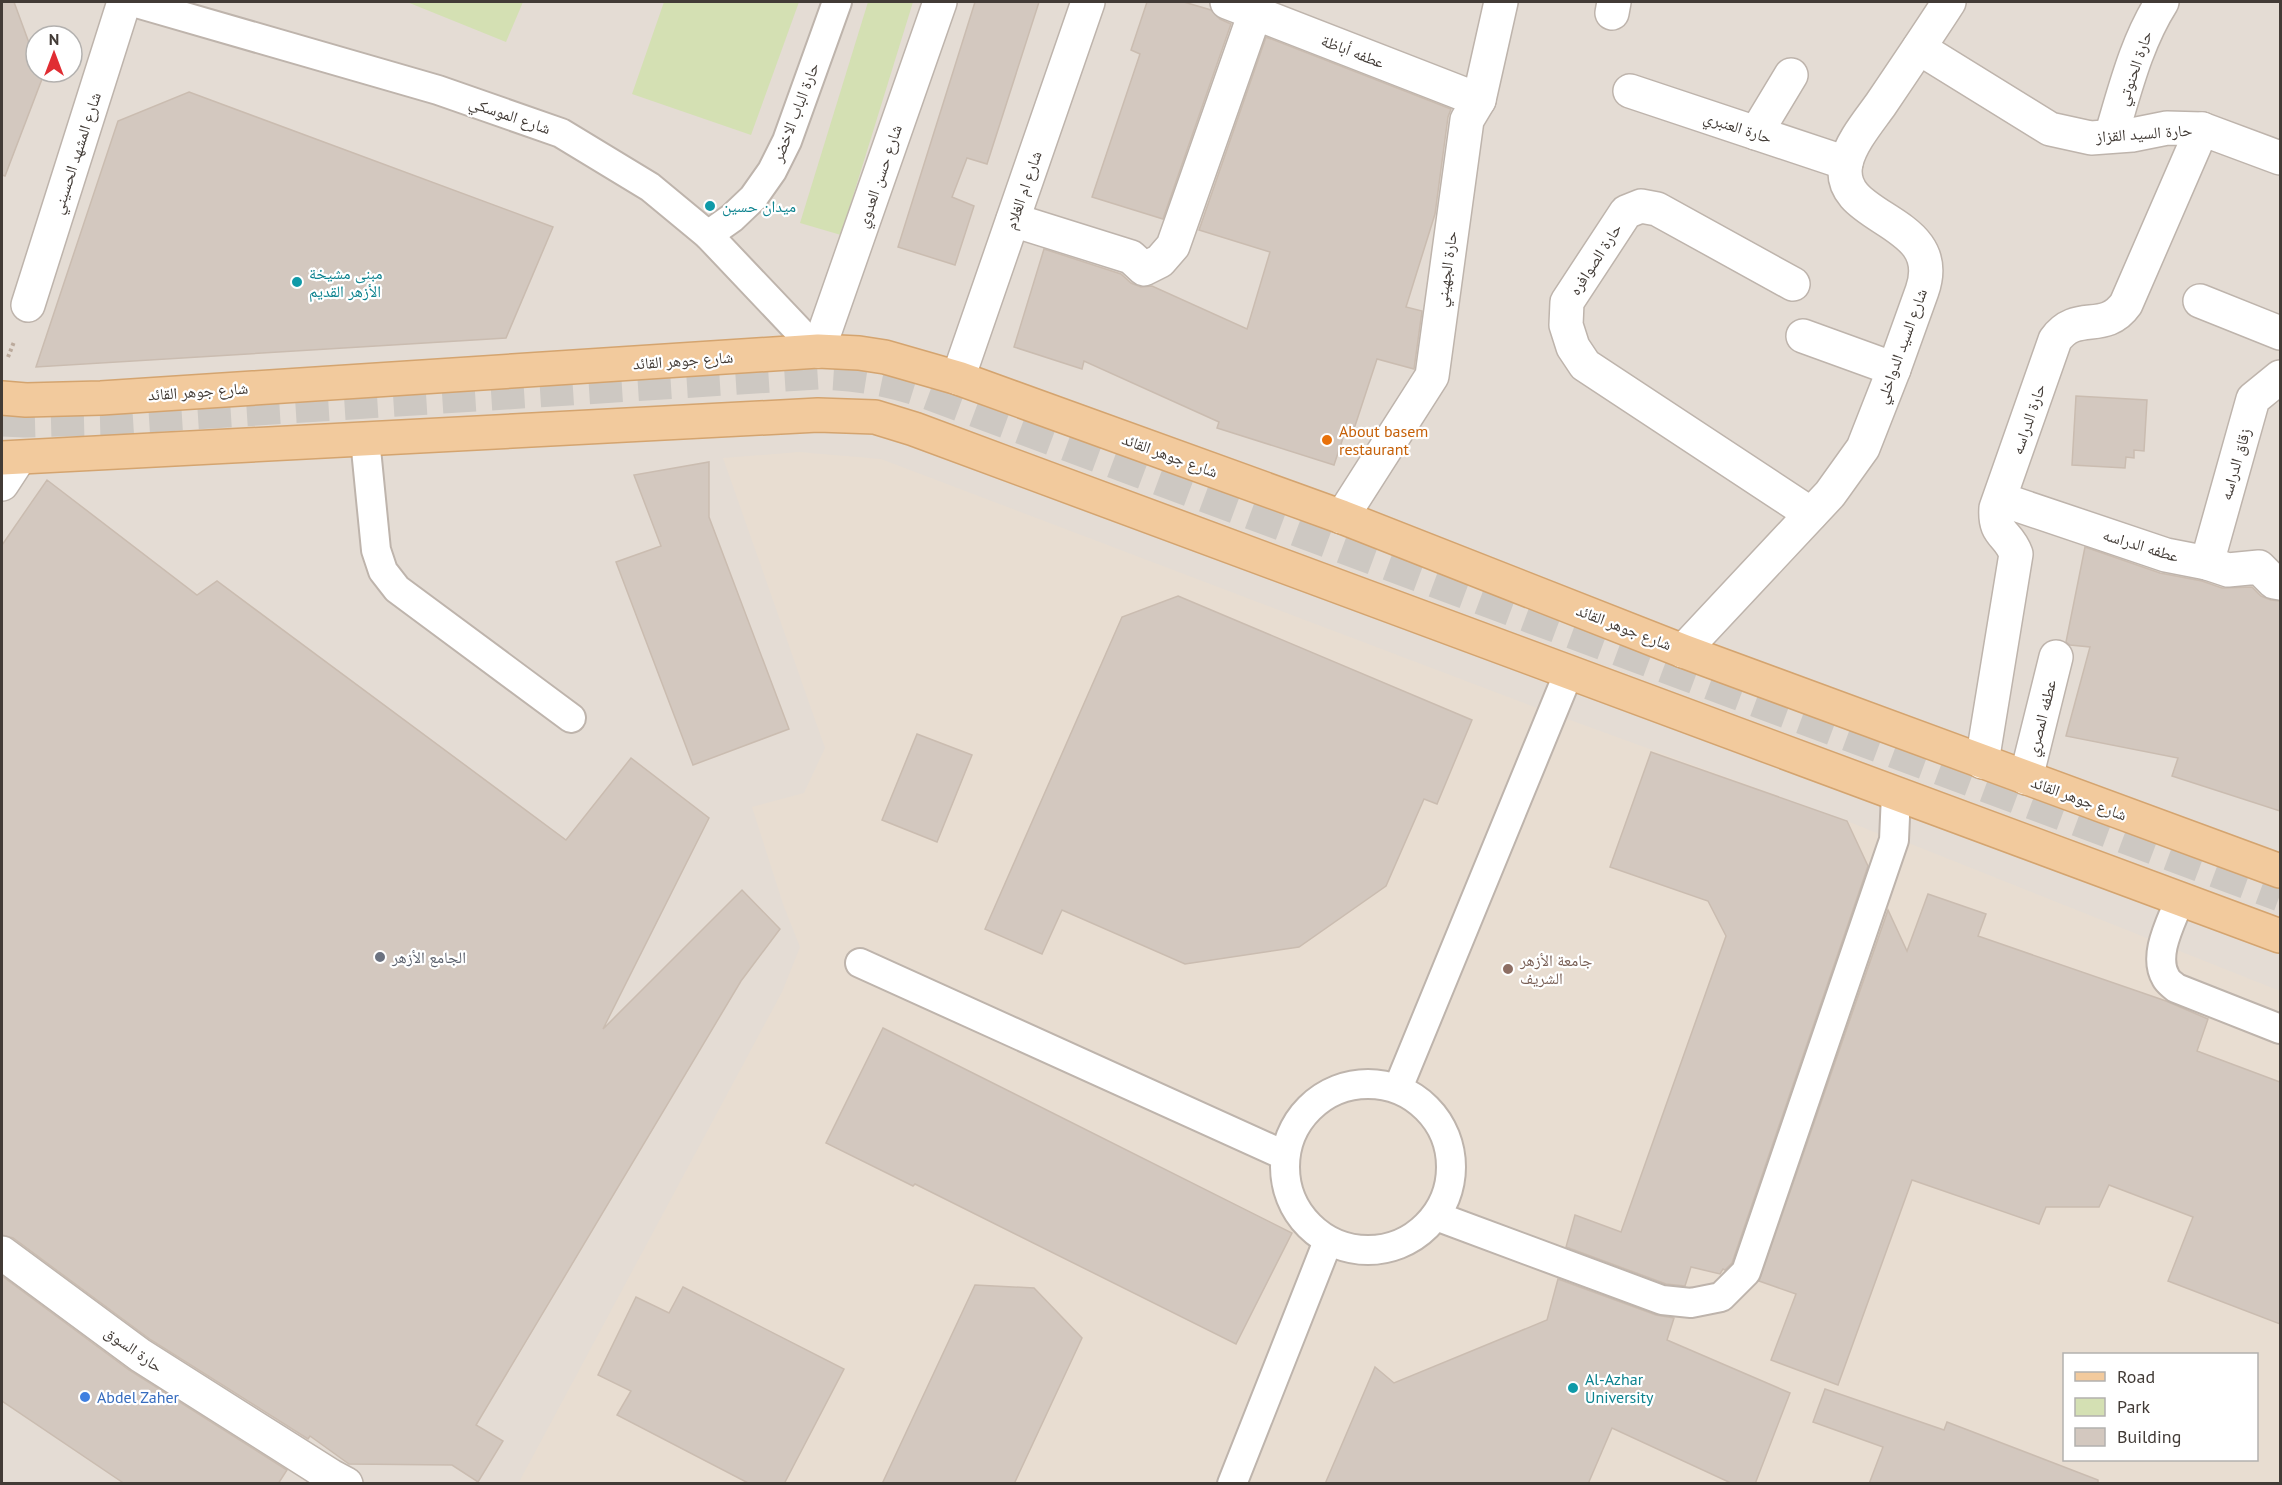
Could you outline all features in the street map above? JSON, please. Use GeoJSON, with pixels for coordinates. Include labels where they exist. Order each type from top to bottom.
{"type":"FeatureCollection","features":[{"type":"Feature","properties":{"kind":"main road","name":"شارع جوهر القائد"},"geometry":{"type":"LineString","coordinates":[[2,398],[26,400],[101,398],[818,351],[885,357],[958,378],[1342,518],[1683,651],[2280,871]]}},
{"type":"Feature","properties":{"kind":"main road"},"geometry":{"type":"LineString","coordinates":[[7,467],[365,439],[818,415],[875,417],[914,429],[2280,936]]}},
{"type":"Feature","properties":{"kind":"street","name":"شارع المشهد الحسيني"},"geometry":{"type":"LineString","coordinates":[[28,305],[124,2]]}},
{"type":"Feature","properties":{"kind":"street","name":"شارع حسن العدوي"},"geometry":{"type":"LineString","coordinates":[[818,351],[940,2]]}},
{"type":"Feature","properties":{"kind":"street","name":"شارع ام الغلام"},"geometry":{"type":"LineString","coordinates":[[958,378],[1088,2]]}},
{"type":"Feature","properties":{"kind":"street","name":"حارة الجهيني"},"geometry":{"type":"LineString","coordinates":[[1342,518],[1432,376],[1467,120],[1479,100],[1501,2]]}},
{"type":"Feature","properties":{"kind":"street"},"geometry":{"type":"LineString","coordinates":[[1846,163],[1867,124],[1949,2]]}},
{"type":"Feature","properties":{"kind":"street","name":"حارة الحنوتي"},"geometry":{"type":"LineString","coordinates":[[2111,136],[2131,68],[2152,18],[2162,2]]}},
{"type":"Feature","properties":{"kind":"street"},"geometry":{"type":"LineString","coordinates":[[1013,220],[1131,257],[1144,268],[1160,261],[1173,246],[1241,7]]}},
{"type":"Feature","properties":{"kind":"street","name":"عطفه أباظة"},"geometry":{"type":"LineString","coordinates":[[1241,7],[1479,100]]}},
{"type":"Feature","properties":{"kind":"street","name":"حارة السيد القزاز"},"geometry":{"type":"LineString","coordinates":[[1919,48],[2050,129],[2091,138],[2167,128],[2202,129],[2280,158]]}},
{"type":"Feature","properties":{"kind":"street"},"geometry":{"type":"LineString","coordinates":[[1756,133],[1791,75]]}},
{"type":"Feature","properties":{"kind":"street","name":"حارة العنبري"},"geometry":{"type":"LineString","coordinates":[[1630,91],[1846,163]]}},
{"type":"Feature","properties":{"kind":"street","name":"حارة الدراسه"},"geometry":{"type":"LineString","coordinates":[[1982,762],[2016,554],[1997,527],[1996,508],[2055,340],[2070,325],[2111,318],[2120,313],[2126,304],[2202,129]]}},
{"type":"Feature","properties":{"kind":"street","name":"شارع السيد الدواخلي"},"geometry":{"type":"LineString","coordinates":[[1683,651],[1830,494],[1863,448],[1926,279],[1924,254],[1917,243],[1854,195],[1845,176],[1846,163]]}},
{"type":"Feature","properties":{"kind":"street","name":"حارة الصوافره"},"geometry":{"type":"LineString","coordinates":[[1793,284],[1657,209],[1641,206],[1626,212],[1567,302],[1566,325],[1573,346],[1585,365],[1810,513]]}},
{"type":"Feature","properties":{"kind":"street"},"geometry":{"type":"LineString","coordinates":[[2200,301],[2280,333]]}},
{"type":"Feature","properties":{"kind":"street"},"geometry":{"type":"LineString","coordinates":[[1803,336],[1894,369]]}},
{"type":"Feature","properties":{"kind":"street","name":"زقاق الدراسه"},"geometry":{"type":"LineString","coordinates":[[2207,563],[2253,399],[2280,377]]}},
{"type":"Feature","properties":{"kind":"street","name":"عطفه الدراسه"},"geometry":{"type":"LineString","coordinates":[[2000,499],[2166,555],[2207,563],[2228,570],[2259,567],[2274,582],[2280,583]]}},
{"type":"Feature","properties":{"kind":"street","name":"عطفه المصري"},"geometry":{"type":"LineString","coordinates":[[2026,778],[2056,657]]}},
{"type":"Feature","properties":{"kind":"street","name":"حارة السوق"},"geometry":{"type":"LineString","coordinates":[[2,1253],[140,1355],[335,1481]]}},
{"type":"Feature","properties":{"kind":"lane","name":"شارع الموسكي"},"geometry":{"type":"LineString","coordinates":[[133,2],[438,90],[561,133],[650,187],[708,235],[818,351]]}},
{"type":"Feature","properties":{"kind":"lane","name":"حارة الباب الاخضر"},"geometry":{"type":"LineString","coordinates":[[708,235],[732,218],[753,198],[772,171],[787,141],[837,2]]}},
{"type":"Feature","properties":{"kind":"lane"},"geometry":{"type":"LineString","coordinates":[[365,439],[376,550],[383,571],[397,589],[571,717]]}},
{"type":"Feature","properties":{"kind":"lane"},"geometry":{"type":"LineString","coordinates":[[1398,1089],[1569,672]]}},
{"type":"Feature","properties":{"kind":"lane"},"geometry":{"type":"LineString","coordinates":[[1436,1216],[1662,1300],[1691,1303],[1721,1297],[1746,1272],[1894,840],[1896,794]]}},
{"type":"Feature","properties":{"kind":"lane"},"geometry":{"type":"LineString","coordinates":[[2180,899],[2162,951],[2161,965],[2166,978],[2176,988],[2280,1029]]}},
{"type":"Feature","properties":{"kind":"lane"},"geometry":{"type":"LineString","coordinates":[[860,963],[1284,1155]]}},
{"type":"Feature","properties":{"kind":"lane"},"geometry":{"type":"LineString","coordinates":[[1361,1083],[1398,1089],[1421,1101],[1438,1120],[1449,1143],[1452,1168],[1448,1193],[1436,1216],[1414,1237],[1387,1248],[1357,1250],[1328,1241],[1301,1219],[1286,1189],[1284,1155],[1297,1120],[1325,1094],[1361,1083]]}},
{"type":"Feature","properties":{"kind":"lane"},"geometry":{"type":"LineString","coordinates":[[1232,1484],[1328,1241]]}},
{"type":"Feature","properties":{"kind":"shaded area"},"geometry":{"type":"Polygon","coordinates":[[[2,2],[2280,2],[2280,1483],[2,1484],[2,2]]]}},
{"type":"Feature","properties":{"kind":"shaded area","name":"جامعة الأزهر الشريف"},"geometry":{"type":"Polygon","coordinates":[[[798,452],[881,459],[1529,705],[1894,840],[1906,842],[2280,991],[2280,1483],[518,1484],[782,992],[800,947],[783,904],[752,807],[804,793],[825,748],[723,458],[798,452]]]}},
{"type":"Feature","properties":{"kind":"green space"},"geometry":{"type":"Polygon","coordinates":[[[407,2],[523,2],[506,42],[407,2]]]}},
{"type":"Feature","properties":{"kind":"green space"},"geometry":{"type":"Polygon","coordinates":[[[664,2],[799,2],[751,135],[632,94],[664,2]]]}},
{"type":"Feature","properties":{"kind":"green space"},"geometry":{"type":"Polygon","coordinates":[[[868,2],[913,2],[841,235],[800,223],[868,2]]]}},
{"type":"Feature","properties":{"kind":"building"},"geometry":{"type":"Polygon","coordinates":[[[2,2],[14,2],[24,29],[24,84],[40,84],[5,176],[2,175],[2,2]]]}},
{"type":"Feature","properties":{"kind":"building"},"geometry":{"type":"Polygon","coordinates":[[[975,2],[1039,2],[987,164],[967,158],[952,197],[974,206],[955,265],[898,247],[975,2]]]}},
{"type":"Feature","properties":{"kind":"building"},"geometry":{"type":"Polygon","coordinates":[[[1147,2],[1184,2],[1211,10],[1220,19],[1231,24],[1163,219],[1092,197],[1140,54],[1131,50],[1147,2]]]}},
{"type":"Feature","properties":{"kind":"building"},"geometry":{"type":"Polygon","coordinates":[[[1266,37],[1451,109],[1435,214],[1406,307],[1422,311],[1414,369],[1377,359],[1354,429],[1347,426],[1334,465],[1217,428],[1219,422],[1084,361],[1082,369],[1014,347],[1044,249],[1121,274],[1131,283],[1141,287],[1152,286],[1247,329],[1270,252],[1199,230],[1266,37]]]}},
{"type":"Feature","properties":{"kind":"building","name":"مبنى مشيخة الأزهر القديم"},"geometry":{"type":"Polygon","coordinates":[[[189,92],[553,227],[506,338],[36,367],[118,121],[189,92]]]}},
{"type":"Feature","properties":{"kind":"building"},"geometry":{"type":"Polygon","coordinates":[[[2076,396],[2147,400],[2144,451],[2134,450],[2134,458],[2126,457],[2125,468],[2072,465],[2076,396]]]}},
{"type":"Feature","properties":{"kind":"building"},"geometry":{"type":"Polygon","coordinates":[[[709,462],[709,517],[789,729],[693,765],[616,562],[661,546],[634,475],[709,462]]]}},
{"type":"Feature","properties":{"kind":"building","name":"الجامع الأزهر"},"geometry":{"type":"Polygon","coordinates":[[[47,480],[197,595],[217,581],[566,840],[631,758],[709,818],[603,1029],[742,890],[780,929],[741,981],[476,1425],[503,1441],[478,1482],[452,1465],[349,1464],[310,1436],[308,1439],[151,1340],[13,1238],[2,1235],[2,545],[47,480]]]}},
{"type":"Feature","properties":{"kind":"building"},"geometry":{"type":"Polygon","coordinates":[[[2085,547],[2160,573],[2202,581],[2222,588],[2252,587],[2261,596],[2280,601],[2280,811],[2172,776],[2178,758],[2066,736],[2090,647],[2070,645],[2066,642],[2085,547]]]}},
{"type":"Feature","properties":{"kind":"building"},"geometry":{"type":"Polygon","coordinates":[[[1178,596],[1472,720],[1437,804],[1424,799],[1386,886],[1299,947],[1185,964],[1062,910],[1042,954],[985,929],[1122,617],[1178,596]]]}},
{"type":"Feature","properties":{"kind":"building"},"geometry":{"type":"Polygon","coordinates":[[[917,734],[972,755],[937,842],[882,820],[917,734]]]}},
{"type":"Feature","properties":{"kind":"building"},"geometry":{"type":"Polygon","coordinates":[[[1651,752],[1847,821],[1868,866],[1732,1263],[1720,1274],[1691,1267],[1685,1286],[1666,1284],[1566,1247],[1575,1215],[1621,1232],[1726,936],[1708,901],[1610,867],[1651,752]]]}},
{"type":"Feature","properties":{"kind":"building"},"geometry":{"type":"Polygon","coordinates":[[[1928,894],[1986,914],[1978,936],[2166,1001],[2208,1019],[2197,1051],[2280,1082],[2280,1324],[2168,1281],[2193,1217],[2109,1185],[2099,1207],[2046,1207],[2039,1224],[1912,1180],[1838,1385],[1771,1360],[1796,1294],[1759,1281],[1888,910],[1907,951],[1928,894]]]}},
{"type":"Feature","properties":{"kind":"building"},"geometry":{"type":"Polygon","coordinates":[[[883,1028],[1292,1233],[1236,1344],[915,1184],[913,1186],[826,1143],[883,1028]]]}},
{"type":"Feature","properties":{"kind":"building"},"geometry":{"type":"Polygon","coordinates":[[[2,1276],[129,1370],[287,1470],[278,1484],[125,1484],[2,1401],[2,1276]]]}},
{"type":"Feature","properties":{"kind":"building","name":"Al-Azhar University"},"geometry":{"type":"Polygon","coordinates":[[[1558,1279],[1656,1315],[1674,1318],[1667,1340],[1790,1393],[1755,1484],[1733,1484],[1612,1428],[1588,1484],[1325,1484],[1375,1367],[1394,1383],[1547,1320],[1558,1279]]]}},
{"type":"Feature","properties":{"kind":"building"},"geometry":{"type":"Polygon","coordinates":[[[975,1285],[1034,1288],[1082,1338],[1014,1484],[882,1484],[975,1285]]]}},
{"type":"Feature","properties":{"kind":"building"},"geometry":{"type":"Polygon","coordinates":[[[683,1287],[844,1369],[784,1484],[750,1484],[617,1415],[631,1391],[598,1375],[636,1297],[669,1313],[683,1287]]]}},
{"type":"Feature","properties":{"kind":"building"},"geometry":{"type":"Polygon","coordinates":[[[1825,1389],[1944,1430],[1947,1422],[2098,1480],[2098,1484],[1869,1484],[1883,1447],[1813,1422],[1825,1389]]]}},
{"type":"Feature","properties":{"kind":"tunnel"},"geometry":{"type":"LineString","coordinates":[[2,420],[102,419],[818,373],[860,376],[887,381],[928,393],[2280,895]]}},
{"type":"Feature","properties":{"kind":"place","name":"ميدان حسين"},"geometry":{"type":"Point","coordinates":[710,206]}},
{"type":"Feature","properties":{"kind":"place","name":"مبنى مشيخة الأزهر القديم"},"geometry":{"type":"Point","coordinates":[297,282]}},
{"type":"Feature","properties":{"kind":"place","name":"About basem restaurant"},"geometry":{"type":"Point","coordinates":[1327,440]}},
{"type":"Feature","properties":{"kind":"place","name":"الجامع الأزهر"},"geometry":{"type":"Point","coordinates":[380,957]}},
{"type":"Feature","properties":{"kind":"place","name":"جامعة الأزهر الشريف"},"geometry":{"type":"Point","coordinates":[1508,969]}},
{"type":"Feature","properties":{"kind":"place","name":"Al-Azhar University"},"geometry":{"type":"Point","coordinates":[1573,1388]}},
{"type":"Feature","properties":{"kind":"place","name":"Abdel Zaher"},"geometry":{"type":"Point","coordinates":[85,1397]}}]}
